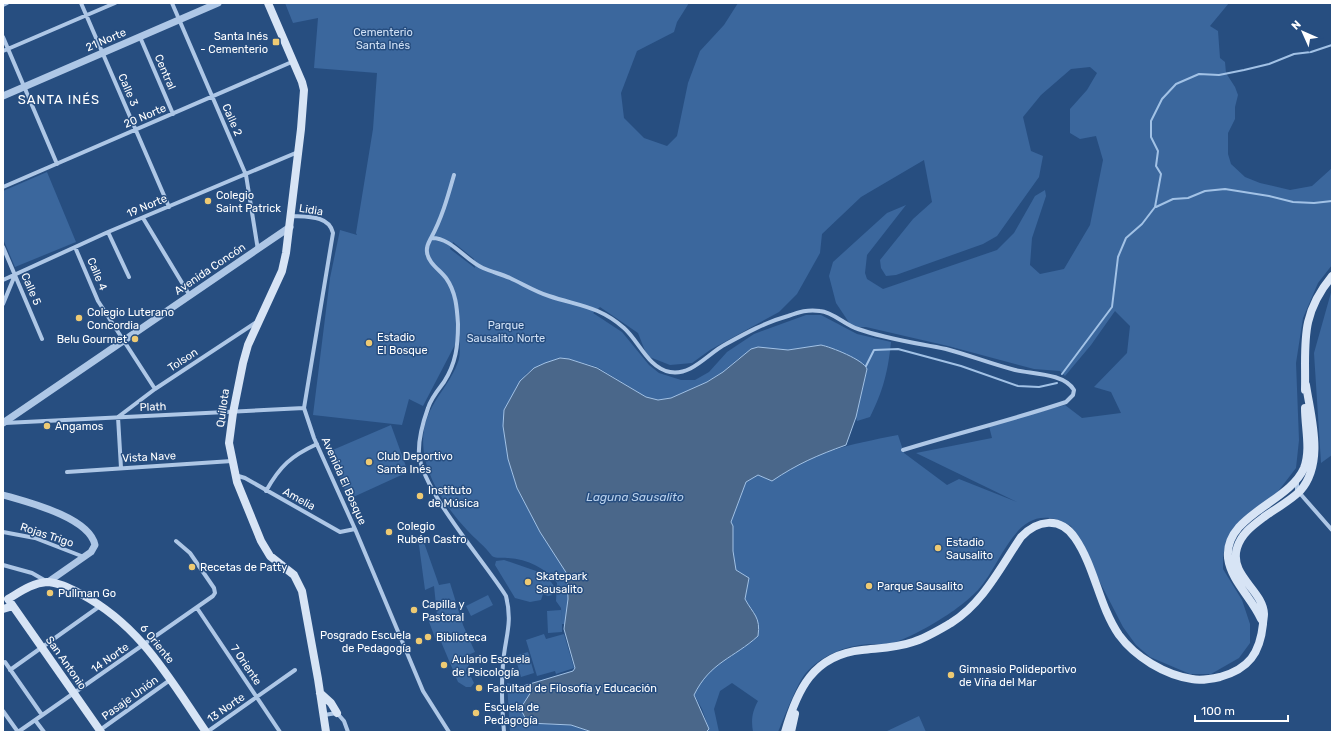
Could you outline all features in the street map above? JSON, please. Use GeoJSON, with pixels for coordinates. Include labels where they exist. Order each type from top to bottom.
{"type":"FeatureCollection","features":[{"type":"Feature","properties":{"kind":"main road"},"geometry":{"type":"LineString","coordinates":[[268,3],[294,61]]}},
{"type":"Feature","properties":{"kind":"main road","name":"Quillota"},"geometry":{"type":"LineString","coordinates":[[294,61],[300,73],[304,90],[290,227],[282,271],[243,363],[233,413],[230,443],[235,475],[265,549],[270,556],[294,575],[298,582],[320,693],[326,732]]}},
{"type":"Feature","properties":{"kind":"main road"},"geometry":{"type":"LineString","coordinates":[[1263,623],[1253,603],[1234,576],[1228,556],[1229,546],[1234,534],[1245,520],[1287,490],[1303,470],[1307,453],[1304,344],[1308,322],[1318,296],[1332,276]]}},
{"type":"Feature","properties":{"kind":"main road"},"geometry":{"type":"LineString","coordinates":[[785,732],[790,714],[801,688],[809,676],[830,659],[841,654],[860,650],[890,647],[913,642],[937,631],[964,614],[984,593],[1021,537],[1030,528],[1046,522],[1062,526],[1075,538],[1112,622],[1124,641],[1136,653],[1168,672],[1199,680],[1233,673],[1250,661],[1254,655],[1262,637],[1264,614],[1261,604],[1238,570],[1236,550],[1240,539],[1251,526],[1299,492],[1309,476],[1315,447],[1306,385]]}},
{"type":"Feature","properties":{"kind":"main road"},"geometry":{"type":"LineString","coordinates":[[3,609],[8,602],[27,588],[48,582]]}},
{"type":"Feature","properties":{"kind":"main road","name":"6 Oriente"},"geometry":{"type":"LineString","coordinates":[[48,582],[73,590],[100,605],[121,621],[146,644],[207,732]]}},
{"type":"Feature","properties":{"kind":"main road","name":"San Antonio"},"geometry":{"type":"LineString","coordinates":[[8,602],[42,647],[100,731]]}},
{"type":"Feature","properties":{"kind":"main road"},"geometry":{"type":"LineString","coordinates":[[320,693],[331,703],[337,713]]}},
{"type":"Feature","properties":{"kind":"main road"},"geometry":{"type":"LineString","coordinates":[[791,732],[796,702]]}},
{"type":"Feature","properties":{"kind":"street"},"geometry":{"type":"LineString","coordinates":[[3,5],[7,3]]}},
{"type":"Feature","properties":{"kind":"street","name":"Calle 3"},"geometry":{"type":"LineString","coordinates":[[81,3],[169,207]]}},
{"type":"Feature","properties":{"kind":"street"},"geometry":{"type":"LineString","coordinates":[[3,51],[115,3]]}},
{"type":"Feature","properties":{"kind":"street","name":"Calle 2"},"geometry":{"type":"LineString","coordinates":[[172,3],[246,175],[258,250]]}},
{"type":"Feature","properties":{"kind":"street","name":"21 Norte"},"geometry":{"type":"LineString","coordinates":[[3,96],[218,3]]}},
{"type":"Feature","properties":{"kind":"street"},"geometry":{"type":"LineString","coordinates":[[3,37],[58,164]]}},
{"type":"Feature","properties":{"kind":"street","name":"Central"},"geometry":{"type":"LineString","coordinates":[[140,37],[173,114]]}},
{"type":"Feature","properties":{"kind":"street","name":"20 Norte"},"geometry":{"type":"LineString","coordinates":[[3,187],[294,61]]}},
{"type":"Feature","properties":{"kind":"street","name":"19 Norte"},"geometry":{"type":"LineString","coordinates":[[3,280],[108,232],[298,152]]}},
{"type":"Feature","properties":{"kind":"street"},"geometry":{"type":"LineString","coordinates":[[454,175],[428,243],[427,253],[429,259],[449,283],[456,302],[457,345],[455,361],[452,369],[429,405],[419,440],[419,455],[423,471],[440,500],[506,596],[510,613],[503,662],[501,694],[504,732]]}},
{"type":"Feature","properties":{"kind":"street","name":"Lidia"},"geometry":{"type":"LineString","coordinates":[[291,216],[323,219],[329,222]]}},
{"type":"Feature","properties":{"kind":"street"},"geometry":{"type":"LineString","coordinates":[[143,218],[190,296]]}},
{"type":"Feature","properties":{"kind":"street","name":"Avenida El Bosque"},"geometry":{"type":"LineString","coordinates":[[329,222],[334,233],[304,408],[317,444],[355,528],[423,691],[449,732]]}},
{"type":"Feature","properties":{"kind":"street","name":"Avenida Concón"},"geometry":{"type":"LineString","coordinates":[[3,423],[290,227]]}},
{"type":"Feature","properties":{"kind":"street"},"geometry":{"type":"LineString","coordinates":[[108,232],[129,277]]}},
{"type":"Feature","properties":{"kind":"street"},"geometry":{"type":"LineString","coordinates":[[431,238],[452,245],[481,268],[505,276],[548,296],[590,307],[603,313],[614,320],[632,336],[652,362],[661,369],[670,372],[682,372],[724,345],[770,322],[806,310],[822,310],[858,329],[947,350],[1012,369],[1051,375],[1063,380],[1074,390],[1073,395],[1066,402],[1006,419],[984,428],[904,450]]}},
{"type":"Feature","properties":{"kind":"street","name":"Calle 5"},"geometry":{"type":"LineString","coordinates":[[3,247],[42,339]]}},
{"type":"Feature","properties":{"kind":"street","name":"Calle 4"},"geometry":{"type":"LineString","coordinates":[[76,247],[98,301],[155,389]]}},
{"type":"Feature","properties":{"kind":"street"},"geometry":{"type":"LineString","coordinates":[[3,304],[15,274]]}},
{"type":"Feature","properties":{"kind":"street","name":"Tolson"},"geometry":{"type":"LineString","coordinates":[[118,417],[155,389],[260,320]]}},
{"type":"Feature","properties":{"kind":"street","name":"Plath"},"geometry":{"type":"LineString","coordinates":[[3,423],[233,413],[304,408]]}},
{"type":"Feature","properties":{"kind":"street"},"geometry":{"type":"LineString","coordinates":[[118,417],[121,468]]}},
{"type":"Feature","properties":{"kind":"street"},"geometry":{"type":"LineString","coordinates":[[266,491],[275,475],[284,464],[298,453],[317,444]]}},
{"type":"Feature","properties":{"kind":"street","name":"Vista Nave"},"geometry":{"type":"LineString","coordinates":[[67,472],[232,461]]}},
{"type":"Feature","properties":{"kind":"street","name":"Amelia"},"geometry":{"type":"LineString","coordinates":[[235,475],[245,478],[340,532],[355,528]]}},
{"type":"Feature","properties":{"kind":"street"},"geometry":{"type":"LineString","coordinates":[[1298,478],[1297,488],[1299,492]]}},
{"type":"Feature","properties":{"kind":"street"},"geometry":{"type":"LineString","coordinates":[[1287,490],[1294,489],[1299,492],[1332,530]]}},
{"type":"Feature","properties":{"kind":"street"},"geometry":{"type":"LineString","coordinates":[[3,494],[56,513],[89,532],[94,538],[95,545],[91,552],[84,558],[48,582],[32,573],[3,565]]}},
{"type":"Feature","properties":{"kind":"street","name":"Rojas Trigo"},"geometry":{"type":"LineString","coordinates":[[3,532],[35,538],[84,558]]}},
{"type":"Feature","properties":{"kind":"street","name":"14 Norte"},"geometry":{"type":"LineString","coordinates":[[18,732],[213,596],[214,588],[190,553],[176,541]]}},
{"type":"Feature","properties":{"kind":"street"},"geometry":{"type":"LineString","coordinates":[[10,670],[100,605]]}},
{"type":"Feature","properties":{"kind":"street","name":"7 Oriente"},"geometry":{"type":"LineString","coordinates":[[197,608],[280,732]]}},
{"type":"Feature","properties":{"kind":"street"},"geometry":{"type":"LineString","coordinates":[[5,662],[42,715]]}},
{"type":"Feature","properties":{"kind":"street","name":"13 Norte"},"geometry":{"type":"LineString","coordinates":[[207,732],[295,670]]}},
{"type":"Feature","properties":{"kind":"street","name":"Pasaje Unión"},"geometry":{"type":"LineString","coordinates":[[100,731],[171,680]]}},
{"type":"Feature","properties":{"kind":"street"},"geometry":{"type":"LineString","coordinates":[[3,710],[18,732]]}},
{"type":"Feature","properties":{"kind":"street"},"geometry":{"type":"LineString","coordinates":[[324,715],[337,713],[344,721],[348,732]]}},
{"type":"Feature","properties":{"kind":"street"},"geometry":{"type":"LineString","coordinates":[[35,720],[44,732]]}},
{"type":"Feature","properties":{"kind":"green space"},"geometry":{"type":"Polygon","coordinates":[[[285,3],[689,3],[677,22],[674,32],[637,51],[621,93],[624,118],[644,138],[667,146],[677,136],[688,83],[700,51],[724,25],[738,3],[1229,3],[1210,26],[1218,31],[1220,58],[1225,62],[1226,73],[1238,95],[1235,107],[1235,119],[1228,133],[1228,154],[1231,164],[1245,177],[1260,183],[1290,190],[1312,186],[1332,168],[1332,265],[1318,283],[1303,318],[1296,363],[1299,440],[1296,468],[1273,498],[1241,520],[1229,536],[1223,555],[1223,569],[1242,600],[1250,624],[1250,643],[1239,658],[1211,674],[1190,674],[1150,657],[1136,645],[1123,627],[1071,526],[1053,519],[1037,519],[1025,525],[1014,535],[988,577],[978,590],[944,617],[919,632],[896,642],[860,645],[842,649],[826,657],[812,667],[805,674],[798,685],[778,732],[753,732],[752,716],[758,701],[732,683],[720,691],[714,709],[719,732],[706,732],[709,729],[702,709],[694,694],[708,674],[715,667],[749,644],[758,636],[759,630],[756,616],[745,599],[749,578],[736,570],[733,551],[733,526],[731,522],[746,482],[758,475],[772,481],[803,463],[832,450],[898,435],[904,453],[947,485],[959,479],[1017,502],[916,453],[992,438],[989,426],[1065,405],[1082,418],[1121,413],[1111,392],[1094,387],[1127,353],[1130,326],[1115,311],[1091,345],[1065,376],[1060,371],[1034,369],[948,346],[866,327],[852,327],[836,303],[829,276],[833,262],[887,213],[906,205],[867,255],[865,273],[867,279],[883,289],[997,250],[1014,233],[1035,196],[1045,190],[1046,196],[1032,238],[1030,265],[1040,274],[1064,269],[1090,225],[1103,160],[1096,136],[1080,139],[1070,133],[1070,109],[1087,90],[1097,73],[1090,67],[1071,69],[1041,95],[1023,117],[1031,151],[1043,156],[1039,177],[997,236],[983,244],[896,275],[886,276],[881,268],[880,260],[913,219],[932,202],[924,160],[861,197],[822,234],[820,253],[797,294],[779,312],[710,350],[692,363],[670,365],[647,356],[638,333],[600,307],[593,313],[622,332],[649,365],[659,373],[681,380],[695,380],[709,372],[727,352],[754,334],[806,315],[821,315],[857,334],[891,342],[884,381],[870,417],[857,421],[856,417],[867,370],[821,345],[789,350],[776,350],[739,358],[723,372],[707,382],[671,398],[658,400],[646,397],[597,367],[569,359],[560,358],[534,368],[526,374],[504,410],[503,426],[508,459],[517,488],[540,532],[566,571],[568,599],[565,624],[562,624],[562,632],[548,633],[547,611],[561,610],[562,623],[561,608],[556,601],[557,583],[542,569],[529,562],[492,556],[456,517],[436,488],[429,473],[423,440],[425,423],[432,407],[453,374],[458,362],[460,335],[423,406],[409,399],[402,425],[313,415],[330,278],[340,230],[357,235],[356,233],[373,129],[377,73],[314,68],[318,18],[293,23],[285,3]],[[453,242],[450,249],[475,268],[474,259],[453,242]]]}},
{"type":"Feature","properties":{"kind":"green space"},"geometry":{"type":"Polygon","coordinates":[[[47,172],[76,242],[15,267],[3,239],[3,191],[47,172]]]}},
{"type":"Feature","properties":{"kind":"green space"},"geometry":{"type":"Polygon","coordinates":[[[1332,289],[1332,455],[1321,463],[1314,353],[1332,289]]]}},
{"type":"Feature","properties":{"kind":"green space","name":"Club Deportivo Santa Inés"},"geometry":{"type":"Polygon","coordinates":[[[391,425],[408,472],[349,499],[328,452],[391,425]]]}},
{"type":"Feature","properties":{"kind":"green space"},"geometry":{"type":"Polygon","coordinates":[[[422,537],[439,585],[450,583],[463,625],[475,652],[466,656],[469,665],[466,669],[466,674],[470,675],[474,683],[471,687],[466,687],[458,682],[440,639],[435,638],[428,619],[437,615],[434,586],[425,590],[418,538],[422,537]]]}},
{"type":"Feature","properties":{"kind":"green space","name":"Skatepark Sausalito"},"geometry":{"type":"Polygon","coordinates":[[[504,560],[539,572],[539,579],[548,578],[554,586],[552,595],[548,596],[543,594],[541,600],[530,602],[515,598],[495,565],[496,561],[504,560]]]}},
{"type":"Feature","properties":{"kind":"green space"},"geometry":{"type":"Polygon","coordinates":[[[488,595],[493,605],[471,616],[466,606],[488,595]]]}},
{"type":"Feature","properties":{"kind":"green space"},"geometry":{"type":"Polygon","coordinates":[[[544,634],[546,639],[564,634],[574,668],[556,674],[555,671],[537,676],[526,640],[544,634]]]}},
{"type":"Feature","properties":{"kind":"green space"},"geometry":{"type":"Polygon","coordinates":[[[528,652],[534,673],[521,677],[515,656],[528,652]]]}},
{"type":"Feature","properties":{"kind":"green space"},"geometry":{"type":"Polygon","coordinates":[[[507,683],[533,688],[528,723],[571,725],[591,732],[510,732],[507,683]]]}},
{"type":"Feature","properties":{"kind":"green space"},"geometry":{"type":"Polygon","coordinates":[[[919,716],[926,732],[885,732],[919,716]]]}},
{"type":"Feature","properties":{"kind":"water","name":"Laguna Sausalito"},"geometry":{"type":"Polygon","coordinates":[[[821,345],[832,348],[854,358],[865,365],[867,369],[856,417],[846,445],[808,460],[772,481],[758,475],[746,482],[731,522],[733,526],[733,551],[736,570],[749,578],[745,599],[756,616],[759,630],[758,636],[723,661],[707,675],[694,695],[709,729],[706,732],[592,732],[571,725],[528,723],[521,710],[532,688],[523,686],[573,671],[575,668],[564,629],[568,599],[567,574],[540,532],[517,488],[508,459],[503,426],[504,410],[520,381],[534,368],[545,363],[560,358],[569,359],[597,368],[646,397],[658,400],[671,398],[707,382],[723,372],[751,349],[758,347],[788,350],[821,345]]]}},
{"type":"Feature","properties":{"kind":"waterway"},"geometry":{"type":"LineString","coordinates":[[1062,374],[1112,307],[1118,257],[1126,238],[1142,224],[1155,207],[1161,174],[1156,166],[1158,151],[1151,137],[1151,121],[1162,99],[1176,84],[1199,74],[1219,75],[1244,70],[1269,64],[1294,54],[1311,52],[1332,45]]}},
{"type":"Feature","properties":{"kind":"waterway"},"geometry":{"type":"LineString","coordinates":[[1156,207],[1173,199],[1188,198],[1205,191],[1225,189],[1269,196],[1293,202],[1314,203],[1332,201]]}},
{"type":"Feature","properties":{"kind":"waterway"},"geometry":{"type":"LineString","coordinates":[[866,366],[874,350],[898,349],[961,366],[1018,386],[1039,387],[1057,383]]}},
{"type":"Feature","properties":{"kind":"place","name":"Santa Inés - Cementerio"},"geometry":{"type":"Point","coordinates":[276,42]}},
{"type":"Feature","properties":{"kind":"place","name":"Colegio Saint Patrick"},"geometry":{"type":"Point","coordinates":[208,201]}},
{"type":"Feature","properties":{"kind":"place","name":"Colegio Luterano Concordia"},"geometry":{"type":"Point","coordinates":[79,318]}},
{"type":"Feature","properties":{"kind":"place","name":"Belu Gourmet"},"geometry":{"type":"Point","coordinates":[135,339]}},
{"type":"Feature","properties":{"kind":"place","name":"Estadio El Bosque"},"geometry":{"type":"Point","coordinates":[369,343]}},
{"type":"Feature","properties":{"kind":"place","name":"Angamos"},"geometry":{"type":"Point","coordinates":[47,426]}},
{"type":"Feature","properties":{"kind":"place","name":"Club Deportivo Santa Inés"},"geometry":{"type":"Point","coordinates":[369,462]}},
{"type":"Feature","properties":{"kind":"place","name":"Instituto de Música"},"geometry":{"type":"Point","coordinates":[420,496]}},
{"type":"Feature","properties":{"kind":"place","name":"Colegio Rubén Castro"},"geometry":{"type":"Point","coordinates":[389,532]}},
{"type":"Feature","properties":{"kind":"place","name":"Estadio Sausalito"},"geometry":{"type":"Point","coordinates":[938,548]}},
{"type":"Feature","properties":{"kind":"place","name":"Recetas de Patty"},"geometry":{"type":"Point","coordinates":[192,567]}},
{"type":"Feature","properties":{"kind":"place","name":"Skatepark Sausalito"},"geometry":{"type":"Point","coordinates":[528,582]}},
{"type":"Feature","properties":{"kind":"place","name":"Parque Sausalito"},"geometry":{"type":"Point","coordinates":[869,586]}},
{"type":"Feature","properties":{"kind":"place","name":"Pullman Go"},"geometry":{"type":"Point","coordinates":[50,593]}},
{"type":"Feature","properties":{"kind":"place","name":"Capilla y Pastoral"},"geometry":{"type":"Point","coordinates":[414,610]}},
{"type":"Feature","properties":{"kind":"place","name":"Biblioteca"},"geometry":{"type":"Point","coordinates":[428,637]}},
{"type":"Feature","properties":{"kind":"place","name":"Posgrado Escuela de Pedagogía"},"geometry":{"type":"Point","coordinates":[419,641]}},
{"type":"Feature","properties":{"kind":"place","name":"Aulario Escuela de Psicología"},"geometry":{"type":"Point","coordinates":[444,665]}},
{"type":"Feature","properties":{"kind":"place","name":"Gimnasio Polideportivo de Viña del Mar"},"geometry":{"type":"Point","coordinates":[951,675]}},
{"type":"Feature","properties":{"kind":"place","name":"Facultad de Filosofía y Educación"},"geometry":{"type":"Point","coordinates":[479,688]}},
{"type":"Feature","properties":{"kind":"place","name":"Escuela de Pedagogía"},"geometry":{"type":"Point","coordinates":[476,713]}},
{"type":"Feature","properties":{"kind":"district","name":"SANTA INÉS"},"geometry":{"type":"Point","coordinates":[59,99]}},
{"type":"Feature","properties":{"kind":"park label","name":"Cementerio Santa Inés"},"geometry":{"type":"Point","coordinates":[383,38]}},
{"type":"Feature","properties":{"kind":"park label","name":"Parque Sausalito Norte"},"geometry":{"type":"Point","coordinates":[506,331]}}]}
